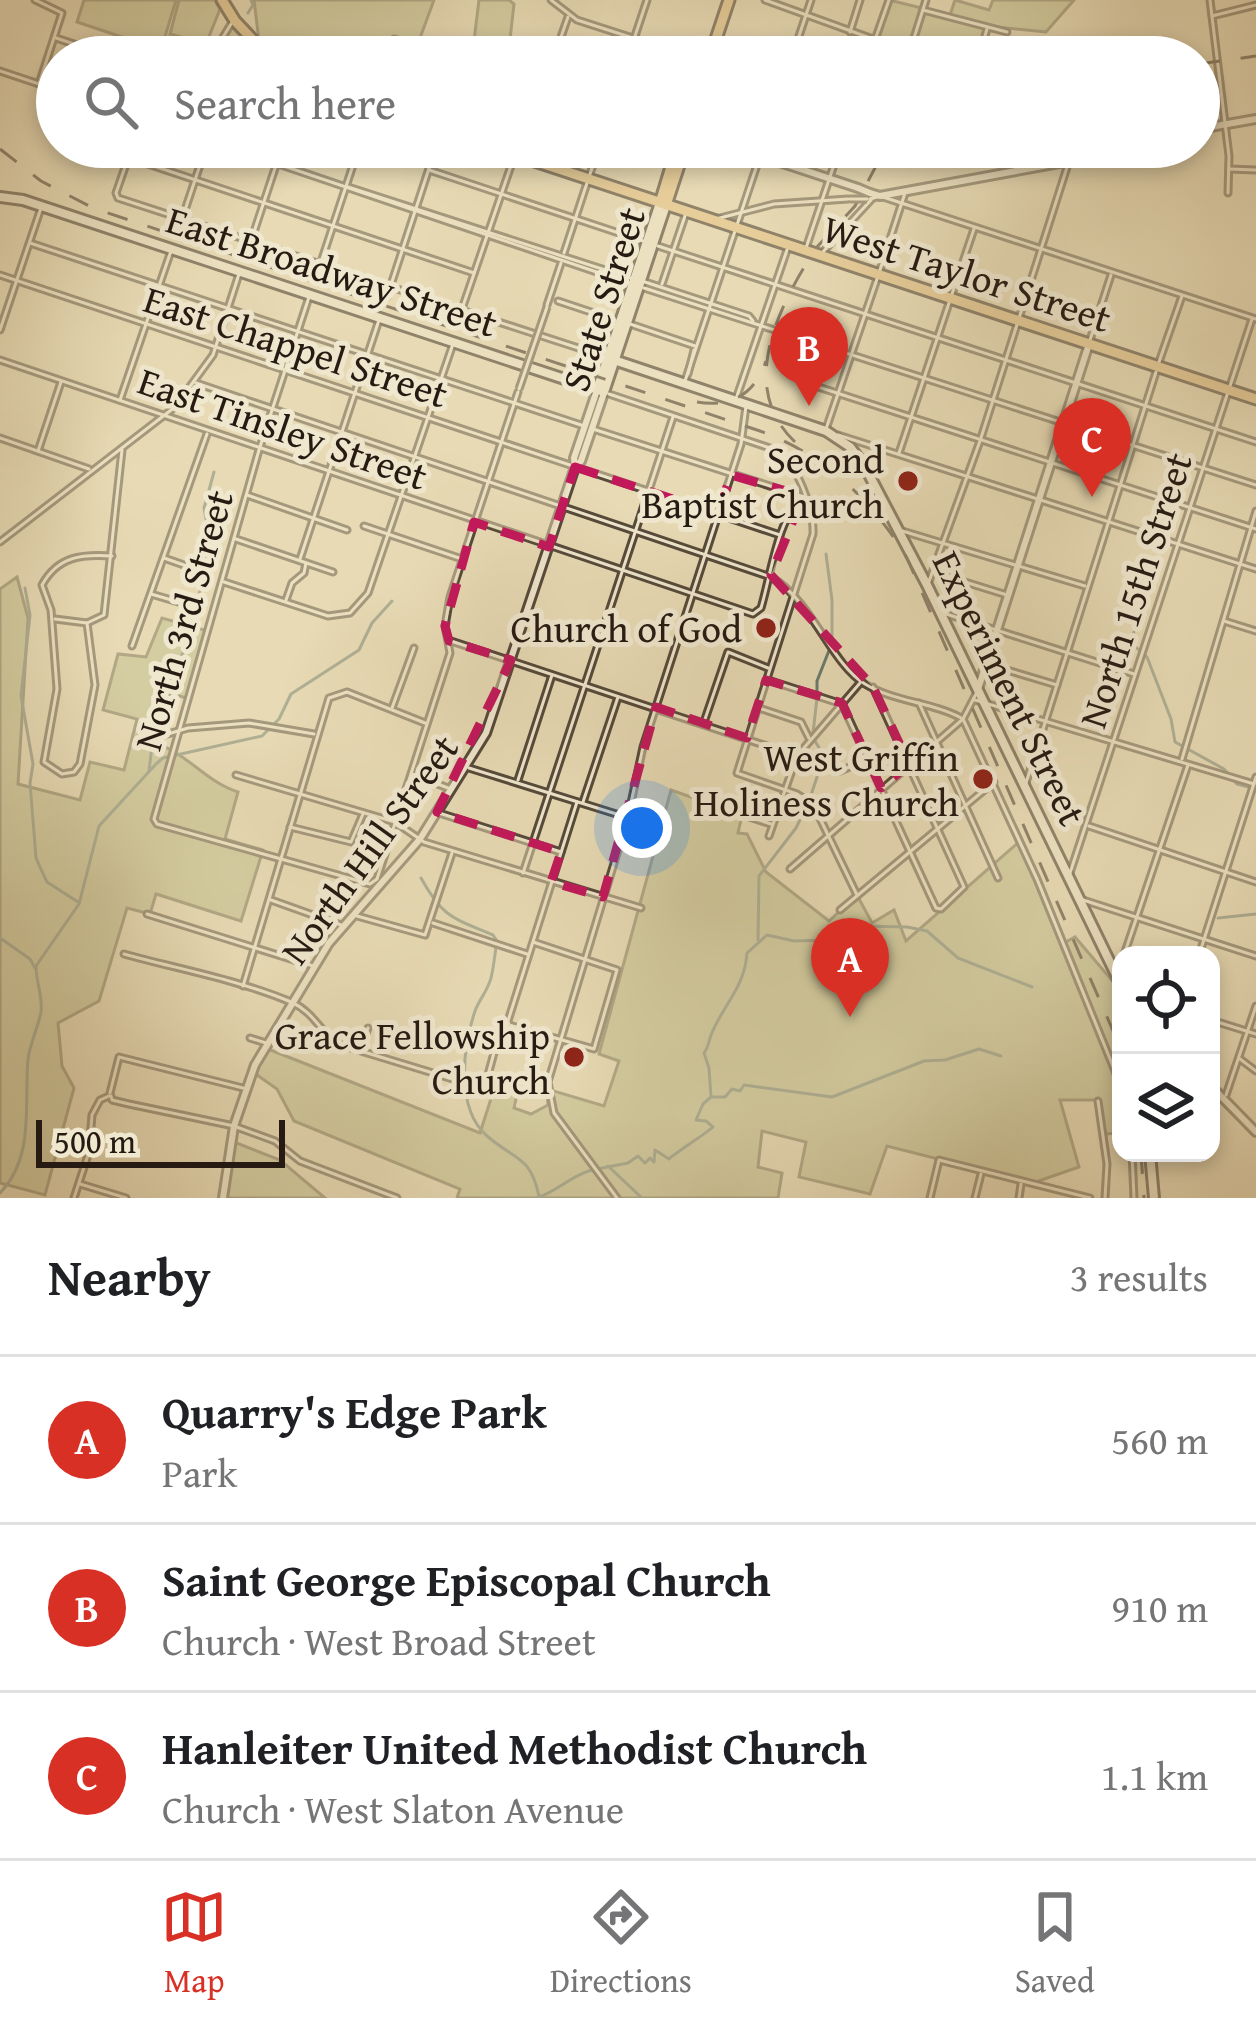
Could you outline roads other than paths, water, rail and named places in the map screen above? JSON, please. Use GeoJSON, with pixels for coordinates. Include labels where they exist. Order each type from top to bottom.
{"type":"FeatureCollection","features":[{"type":"Feature","properties":{"kind":"main road"},"geometry":{"type":"LineString","coordinates":[[223,0],[249,36]]}},
{"type":"Feature","properties":{"kind":"main road"},"geometry":{"type":"LineString","coordinates":[[717,36],[729,0]]}},
{"type":"Feature","properties":{"kind":"main road","name":"West Taylor Street"},"geometry":{"type":"LineString","coordinates":[[555,168],[1256,399]]}},
{"type":"Feature","properties":{"kind":"main road"},"geometry":{"type":"LineString","coordinates":[[663,204],[674,168]]}},
{"type":"Feature","properties":{"kind":"main road","name":"East Broadway Street"},"geometry":{"type":"LineString","coordinates":[[0,196],[600,391]]}},
{"type":"Feature","properties":{"kind":"main road","name":"State Street"},"geometry":{"type":"LineString","coordinates":[[600,391],[663,204]]}},
{"type":"Feature","properties":{"kind":"main road"},"geometry":{"type":"LineString","coordinates":[[611,359],[686,379],[845,443]]}},
{"type":"Feature","properties":{"kind":"main road","name":"Experiment Street"},"geometry":{"type":"LineString","coordinates":[[777,416],[826,431],[868,464],[872,482],[927,585],[978,697],[1112,958]]}},
{"type":"Feature","properties":{"kind":"main road"},"geometry":{"type":"LineString","coordinates":[[1151,1162],[1154,1198]]}},
{"type":"Feature","properties":{"kind":"street"},"geometry":{"type":"LineString","coordinates":[[34,0],[62,10],[55,36]]}},
{"type":"Feature","properties":{"kind":"street"},"geometry":{"type":"LineString","coordinates":[[551,0],[569,16],[626,36]]}},
{"type":"Feature","properties":{"kind":"street"},"geometry":{"type":"LineString","coordinates":[[635,36],[646,0]]}},
{"type":"Feature","properties":{"kind":"street"},"geometry":{"type":"LineString","coordinates":[[765,0],[860,36]]}},
{"type":"Feature","properties":{"kind":"street"},"geometry":{"type":"LineString","coordinates":[[799,36],[811,0]]}},
{"type":"Feature","properties":{"kind":"street"},"geometry":{"type":"LineString","coordinates":[[850,32],[860,0]]}},
{"type":"Feature","properties":{"kind":"street"},"geometry":{"type":"LineString","coordinates":[[876,36],[889,0]]}},
{"type":"Feature","properties":{"kind":"street"},"geometry":{"type":"LineString","coordinates":[[915,36],[926,0]]}},
{"type":"Feature","properties":{"kind":"street"},"geometry":{"type":"LineString","coordinates":[[1210,0],[1214,36]]}},
{"type":"Feature","properties":{"kind":"street"},"geometry":{"type":"LineString","coordinates":[[1212,16],[1256,5]]}},
{"type":"Feature","properties":{"kind":"street"},"geometry":{"type":"LineString","coordinates":[[923,10],[1007,32]]}},
{"type":"Feature","properties":{"kind":"street"},"geometry":{"type":"LineString","coordinates":[[562,36],[569,16]]}},
{"type":"Feature","properties":{"kind":"street"},"geometry":{"type":"LineString","coordinates":[[225,36],[235,21]]}},
{"type":"Feature","properties":{"kind":"street"},"geometry":{"type":"LineString","coordinates":[[985,36],[987,27]]}},
{"type":"Feature","properties":{"kind":"street"},"geometry":{"type":"LineString","coordinates":[[0,71],[36,83]]}},
{"type":"Feature","properties":{"kind":"street"},"geometry":{"type":"LineString","coordinates":[[1220,83],[1228,193]]}},
{"type":"Feature","properties":{"kind":"street"},"geometry":{"type":"LineString","coordinates":[[1220,126],[1256,119]]}},
{"type":"Feature","properties":{"kind":"street"},"geometry":{"type":"LineString","coordinates":[[125,168],[116,196],[611,359]]}},
{"type":"Feature","properties":{"kind":"street"},"geometry":{"type":"LineString","coordinates":[[158,168],[475,273]]}},
{"type":"Feature","properties":{"kind":"street"},"geometry":{"type":"LineString","coordinates":[[182,219],[199,168]]}},
{"type":"Feature","properties":{"kind":"street"},"geometry":{"type":"LineString","coordinates":[[251,241],[275,168]]}},
{"type":"Feature","properties":{"kind":"street"},"geometry":{"type":"LineString","coordinates":[[291,168],[1256,485]]}},
{"type":"Feature","properties":{"kind":"street"},"geometry":{"type":"LineString","coordinates":[[321,262],[352,168]]}},
{"type":"Feature","properties":{"kind":"street"},"geometry":{"type":"LineString","coordinates":[[462,309],[511,168]]}},
{"type":"Feature","properties":{"kind":"street"},"geometry":{"type":"LineString","coordinates":[[280,857],[370,884],[377,879],[450,653],[445,626],[462,559],[592,168]]}},
{"type":"Feature","properties":{"kind":"street"},"geometry":{"type":"LineString","coordinates":[[686,379],[756,168]]}},
{"type":"Feature","properties":{"kind":"street"},"geometry":{"type":"LineString","coordinates":[[803,168],[872,197],[1254,319]]}},
{"type":"Feature","properties":{"kind":"street"},"geometry":{"type":"LineString","coordinates":[[805,251],[833,168]]}},
{"type":"Feature","properties":{"kind":"street"},"geometry":{"type":"LineString","coordinates":[[714,221],[742,211],[872,197],[1032,168]]}},
{"type":"Feature","properties":{"kind":"street"},"geometry":{"type":"LineString","coordinates":[[927,585],[980,441],[1068,168]]}},
{"type":"Feature","properties":{"kind":"street"},"geometry":{"type":"LineString","coordinates":[[1229,169],[1256,170]]}},
{"type":"Feature","properties":{"kind":"street"},"geometry":{"type":"LineString","coordinates":[[387,297],[429,170],[1256,442]]}},
{"type":"Feature","properties":{"kind":"street"},"geometry":{"type":"LineString","coordinates":[[905,191],[826,431],[1256,569]]}},
{"type":"Feature","properties":{"kind":"street"},"geometry":{"type":"LineString","coordinates":[[820,256],[872,197]]}},
{"type":"Feature","properties":{"kind":"street"},"geometry":{"type":"LineString","coordinates":[[0,331],[42,207]]}},
{"type":"Feature","properties":{"kind":"street"},"geometry":{"type":"LineString","coordinates":[[661,287],[686,212]]}},
{"type":"Feature","properties":{"kind":"street"},"geometry":{"type":"LineString","coordinates":[[898,455],[974,228]]}},
{"type":"Feature","properties":{"kind":"street"},"geometry":{"type":"LineString","coordinates":[[30,243],[803,496]]}},
{"type":"Feature","properties":{"kind":"street"},"geometry":{"type":"LineString","coordinates":[[617,1198],[563,1127],[550,1102],[548,1082],[628,818],[636,771],[742,438],[741,403],[788,245]]}},
{"type":"Feature","properties":{"kind":"street"},"geometry":{"type":"LineString","coordinates":[[119,400],[172,249]]}},
{"type":"Feature","properties":{"kind":"street"},"geometry":{"type":"LineString","coordinates":[[0,542],[165,417],[196,382],[215,348],[240,272]]}},
{"type":"Feature","properties":{"kind":"street"},"geometry":{"type":"LineString","coordinates":[[790,868],[963,719],[978,697],[1112,274]]}},
{"type":"Feature","properties":{"kind":"street","name":"East Chappel Street"},"geometry":{"type":"LineString","coordinates":[[0,275],[782,536]]}},
{"type":"Feature","properties":{"kind":"street"},"geometry":{"type":"LineString","coordinates":[[636,283],[661,287],[710,307]]}},
{"type":"Feature","properties":{"kind":"street","name":"North 3rd Street"},"geometry":{"type":"LineString","coordinates":[[280,857],[154,823],[260,450],[310,296]]}},
{"type":"Feature","properties":{"kind":"street"},"geometry":{"type":"LineString","coordinates":[[1025,786],[1183,296]]}},
{"type":"Feature","properties":{"kind":"street"},"geometry":{"type":"LineString","coordinates":[[558,301],[696,348]]}},
{"type":"Feature","properties":{"kind":"street"},"geometry":{"type":"LineString","coordinates":[[286,602],[292,583],[304,573],[313,518],[380,319]]}},
{"type":"Feature","properties":{"kind":"street","name":"North 15th Street"},"geometry":{"type":"LineString","coordinates":[[1069,875],[1254,319]]}},
{"type":"Feature","properties":{"kind":"street"},"geometry":{"type":"LineString","coordinates":[[224,581],[328,616],[350,614],[368,593],[453,342]]}},
{"type":"Feature","properties":{"kind":"street","name":"East Tinsley Street"},"geometry":{"type":"LineString","coordinates":[[0,360],[757,613],[771,577]]}},
{"type":"Feature","properties":{"kind":"street"},"geometry":{"type":"LineString","coordinates":[[38,451],[62,381]]}},
{"type":"Feature","properties":{"kind":"street"},"geometry":{"type":"LineString","coordinates":[[196,382],[771,577],[792,593],[861,682],[963,719],[995,781],[1112,1061]]}},
{"type":"Feature","properties":{"kind":"street"},"geometry":{"type":"LineString","coordinates":[[806,383],[1254,528]]}},
{"type":"Feature","properties":{"kind":"street"},"geometry":{"type":"LineString","coordinates":[[600,391],[782,453],[798,479],[814,527],[737,773],[809,801],[857,895]]}},
{"type":"Feature","properties":{"kind":"street","name":"North Hill Street"},"geometry":{"type":"LineString","coordinates":[[223,1198],[245,1088],[268,1043],[342,926],[420,839],[486,733],[600,391]]}},
{"type":"Feature","properties":{"kind":"street"},"geometry":{"type":"LineString","coordinates":[[523,873],[674,415]]}},
{"type":"Feature","properties":{"kind":"street"},"geometry":{"type":"LineString","coordinates":[[132,646],[208,433]]}},
{"type":"Feature","properties":{"kind":"street"},"geometry":{"type":"LineString","coordinates":[[0,438],[93,470]]}},
{"type":"Feature","properties":{"kind":"street"},"geometry":{"type":"LineString","coordinates":[[868,464],[875,448]]}},
{"type":"Feature","properties":{"kind":"street"},"geometry":{"type":"LineString","coordinates":[[51,618],[87,622],[104,615],[121,449]]}},
{"type":"Feature","properties":{"kind":"street"},"geometry":{"type":"LineString","coordinates":[[115,453],[122,457]]}},
{"type":"Feature","properties":{"kind":"street"},"geometry":{"type":"LineString","coordinates":[[247,496],[347,530]]}},
{"type":"Feature","properties":{"kind":"street"},"geometry":{"type":"LineString","coordinates":[[771,577],[782,536],[803,496]]}},
{"type":"Feature","properties":{"kind":"street"},"geometry":{"type":"LineString","coordinates":[[1181,761],[1256,511]]}},
{"type":"Feature","properties":{"kind":"street"},"geometry":{"type":"LineString","coordinates":[[364,526],[462,559]]}},
{"type":"Feature","properties":{"kind":"street"},"geometry":{"type":"LineString","coordinates":[[898,530],[1087,587]]}},
{"type":"Feature","properties":{"kind":"street"},"geometry":{"type":"LineString","coordinates":[[235,538],[333,572]]}},
{"type":"Feature","properties":{"kind":"street"},"geometry":{"type":"LineString","coordinates":[[87,622],[94,691],[80,764],[74,772],[62,774],[44,762],[57,689],[51,618],[42,590],[46,577],[77,554],[112,556]]}},
{"type":"Feature","properties":{"kind":"street"},"geometry":{"type":"LineString","coordinates":[[162,557],[201,571]]}},
{"type":"Feature","properties":{"kind":"street"},"geometry":{"type":"LineString","coordinates":[[934,572],[1007,595]]}},
{"type":"Feature","properties":{"kind":"street"},"geometry":{"type":"LineString","coordinates":[[150,593],[184,604]]}},
{"type":"Feature","properties":{"kind":"street"},"geometry":{"type":"LineString","coordinates":[[940,613],[1136,674]]}},
{"type":"Feature","properties":{"kind":"street"},"geometry":{"type":"LineString","coordinates":[[1223,621],[1256,631]]}},
{"type":"Feature","properties":{"kind":"street"},"geometry":{"type":"LineString","coordinates":[[449,641],[797,756]]}},
{"type":"Feature","properties":{"kind":"street"},"geometry":{"type":"LineString","coordinates":[[392,709],[414,648]]}},
{"type":"Feature","properties":{"kind":"street"},"geometry":{"type":"LineString","coordinates":[[704,724],[728,652],[770,669]]}},
{"type":"Feature","properties":{"kind":"street"},"geometry":{"type":"LineString","coordinates":[[986,663],[1057,685]]}},
{"type":"Feature","properties":{"kind":"street"},"geometry":{"type":"LineString","coordinates":[[517,782],[553,674]]}},
{"type":"Feature","properties":{"kind":"street"},"geometry":{"type":"LineString","coordinates":[[766,680],[842,704],[938,910],[964,887],[873,687]]}},
{"type":"Feature","properties":{"kind":"street"},"geometry":{"type":"LineString","coordinates":[[769,836],[797,756],[861,682]]}},
{"type":"Feature","properties":{"kind":"street"},"geometry":{"type":"LineString","coordinates":[[242,988],[326,706],[335,693],[347,692],[427,724]]}},
{"type":"Feature","properties":{"kind":"street"},"geometry":{"type":"LineString","coordinates":[[533,942],[617,970],[594,1048],[558,1042],[509,1025],[529,954],[561,852],[619,695]]}},
{"type":"Feature","properties":{"kind":"street"},"geometry":{"type":"LineString","coordinates":[[978,697],[1253,787]]}},
{"type":"Feature","properties":{"kind":"street"},"geometry":{"type":"LineString","coordinates":[[919,701],[998,878]]}},
{"type":"Feature","properties":{"kind":"street"},"geometry":{"type":"LineString","coordinates":[[947,710],[969,707]]}},
{"type":"Feature","properties":{"kind":"street"},"geometry":{"type":"LineString","coordinates":[[757,708],[802,722],[811,740]]}},
{"type":"Feature","properties":{"kind":"street"},"geometry":{"type":"LineString","coordinates":[[151,739],[181,730],[249,723],[317,735]]}},
{"type":"Feature","properties":{"kind":"street"},"geometry":{"type":"LineString","coordinates":[[840,771],[868,759]]}},
{"type":"Feature","properties":{"kind":"street"},"geometry":{"type":"LineString","coordinates":[[1127,946],[1188,764]]}},
{"type":"Feature","properties":{"kind":"street"},"geometry":{"type":"LineString","coordinates":[[465,766],[628,818]]}},
{"type":"Feature","properties":{"kind":"street"},"geometry":{"type":"LineString","coordinates":[[411,773],[451,789]]}},
{"type":"Feature","properties":{"kind":"street"},"geometry":{"type":"LineString","coordinates":[[236,775],[395,822],[420,839],[452,851],[640,908]]}},
{"type":"Feature","properties":{"kind":"street"},"geometry":{"type":"LineString","coordinates":[[1202,946],[1256,777]]}},
{"type":"Feature","properties":{"kind":"street"},"geometry":{"type":"LineString","coordinates":[[840,910],[995,781]]}},
{"type":"Feature","properties":{"kind":"street"},"geometry":{"type":"LineString","coordinates":[[437,812],[561,852]]}},
{"type":"Feature","properties":{"kind":"street"},"geometry":{"type":"LineString","coordinates":[[288,827],[350,842],[364,813]]}},
{"type":"Feature","properties":{"kind":"street"},"geometry":{"type":"LineString","coordinates":[[749,817],[772,824]]}},
{"type":"Feature","properties":{"kind":"street"},"geometry":{"type":"LineString","coordinates":[[1088,826],[1256,882]]}},
{"type":"Feature","properties":{"kind":"street"},"geometry":{"type":"LineString","coordinates":[[353,914],[419,936],[428,932],[452,851]]}},
{"type":"Feature","properties":{"kind":"street"},"geometry":{"type":"LineString","coordinates":[[1078,898],[1256,956]]}},
{"type":"Feature","properties":{"kind":"street"},"geometry":{"type":"LineString","coordinates":[[270,900],[342,926]]}},
{"type":"Feature","properties":{"kind":"street"},"geometry":{"type":"LineString","coordinates":[[148,914],[315,967]]}},
{"type":"Feature","properties":{"kind":"street"},"geometry":{"type":"LineString","coordinates":[[432,923],[529,954]]}},
{"type":"Feature","properties":{"kind":"street"},"geometry":{"type":"LineString","coordinates":[[124,954],[293,1003],[314,1016],[333,1041],[483,1087],[495,1049]]}},
{"type":"Feature","properties":{"kind":"street"},"geometry":{"type":"LineString","coordinates":[[1223,1099],[1256,1006]]}},
{"type":"Feature","properties":{"kind":"street"},"geometry":{"type":"LineString","coordinates":[[1220,1023],[1256,1034]]}},
{"type":"Feature","properties":{"kind":"street"},"geometry":{"type":"LineString","coordinates":[[302,1039],[323,1028]]}},
{"type":"Feature","properties":{"kind":"street"},"geometry":{"type":"LineString","coordinates":[[361,1052],[368,1028]]}},
{"type":"Feature","properties":{"kind":"street"},"geometry":{"type":"LineString","coordinates":[[250,1038],[268,1043]]}},
{"type":"Feature","properties":{"kind":"street"},"geometry":{"type":"LineString","coordinates":[[245,1088],[119,1057],[111,1096],[112,1100],[234,1126],[275,1141],[301,1161],[398,1198]]}},
{"type":"Feature","properties":{"kind":"street"},"geometry":{"type":"LineString","coordinates":[[1238,1058],[1256,1071]]}},
{"type":"Feature","properties":{"kind":"street"},"geometry":{"type":"LineString","coordinates":[[74,1198],[89,1153],[92,1115],[100,1100],[111,1096]]}},
{"type":"Feature","properties":{"kind":"street"},"geometry":{"type":"LineString","coordinates":[[1220,1096],[1256,1132]]}},
{"type":"Feature","properties":{"kind":"street"},"geometry":{"type":"LineString","coordinates":[[1098,1101],[1107,1164],[1105,1198]]}},
{"type":"Feature","properties":{"kind":"street"},"geometry":{"type":"LineString","coordinates":[[930,1198],[939,1160],[1090,1198]]}},
{"type":"Feature","properties":{"kind":"street"},"geometry":{"type":"LineString","coordinates":[[1132,1162],[1134,1198]]}},
{"type":"Feature","properties":{"kind":"street"},"geometry":{"type":"LineString","coordinates":[[975,1198],[981,1172]]}},
{"type":"Feature","properties":{"kind":"street"},"geometry":{"type":"LineString","coordinates":[[1019,1198],[1022,1182]]}},
{"type":"Feature","properties":{"kind":"street"},"geometry":{"type":"LineString","coordinates":[[78,1184],[126,1198]]}},
{"type":"Feature","properties":{"kind":"waterway"},"geometry":{"type":"LineString","coordinates":[[248,13],[251,0]]}},
{"type":"Feature","properties":{"kind":"waterway"},"geometry":{"type":"LineString","coordinates":[[149,771],[157,703],[182,655],[197,605],[210,540],[204,508],[214,472]]}},
{"type":"Feature","properties":{"kind":"waterway"},"geometry":{"type":"LineString","coordinates":[[826,554],[832,640]]}},
{"type":"Feature","properties":{"kind":"waterway"},"geometry":{"type":"LineString","coordinates":[[25,588],[30,615],[21,696],[33,764],[30,783],[36,858],[47,882],[78,902]]}},
{"type":"Feature","properties":{"kind":"waterway"},"geometry":{"type":"LineString","coordinates":[[0,1193],[23,1147],[28,1059],[41,1012],[36,966],[79,904],[99,826],[163,758],[262,736],[279,719],[291,694],[359,650],[372,623],[392,601]]}},
{"type":"Feature","properties":{"kind":"waterway"},"geometry":{"type":"LineString","coordinates":[[1134,632],[1130,642],[1147,657],[1175,742],[1224,769],[1237,784],[1256,789]]}},
{"type":"Feature","properties":{"kind":"waterway"},"geometry":{"type":"LineString","coordinates":[[817,693],[830,648]]}},
{"type":"Feature","properties":{"kind":"waterway"},"geometry":{"type":"LineString","coordinates":[[813,733],[817,698]]}},
{"type":"Feature","properties":{"kind":"waterway"},"geometry":{"type":"LineString","coordinates":[[810,798],[824,756],[815,741]]}},
{"type":"Feature","properties":{"kind":"waterway"},"geometry":{"type":"LineString","coordinates":[[758,940],[759,876],[796,828],[808,803]]}},
{"type":"Feature","properties":{"kind":"waterway"},"geometry":{"type":"LineString","coordinates":[[421,878],[443,909],[497,941],[491,978],[467,1042],[466,1094],[477,1124],[521,1160],[539,1196]]}},
{"type":"Feature","properties":{"kind":"waterway"},"geometry":{"type":"LineString","coordinates":[[1218,918],[1256,914]]}},
{"type":"Feature","properties":{"kind":"waterway"},"geometry":{"type":"LineString","coordinates":[[597,1169],[628,1163],[638,1156],[645,1163],[650,1158],[654,1162],[655,1150],[669,1159],[713,1127],[696,1120],[711,1097],[704,1053],[742,976],[747,953],[767,935],[794,941],[829,940],[864,926],[907,927],[927,931],[958,958],[1032,987]]}},
{"type":"Feature","properties":{"kind":"waterway"},"geometry":{"type":"LineString","coordinates":[[0,938],[35,968]]}},
{"type":"Feature","properties":{"kind":"waterway"},"geometry":{"type":"LineString","coordinates":[[713,1097],[725,1097],[744,1085],[832,1097],[924,1061],[979,1049],[1001,1056]]}},
{"type":"Feature","properties":{"kind":"waterway"},"geometry":{"type":"LineString","coordinates":[[608,1166],[642,1198]]}},
{"type":"Feature","properties":{"kind":"waterway"},"geometry":{"type":"LineString","coordinates":[[535,1198],[592,1170]]}},
{"type":"Feature","properties":{"kind":"railway"},"geometry":{"type":"LineString","coordinates":[[1220,61],[1256,56]]}},
{"type":"Feature","properties":{"kind":"railway"},"geometry":{"type":"LineString","coordinates":[[0,149],[41,181],[93,208],[760,431],[805,452],[844,481],[907,558],[1112,1028]]}},
{"type":"Feature","properties":{"kind":"railway"},"geometry":{"type":"LineString","coordinates":[[817,247],[855,206],[875,168]]}},
{"type":"Feature","properties":{"kind":"railway"},"geometry":{"type":"LineString","coordinates":[[795,442],[778,421],[766,375],[775,327],[809,259]]}},
{"type":"Feature","properties":{"kind":"railway"},"geometry":{"type":"LineString","coordinates":[[697,402],[721,403],[740,396],[755,382],[766,361]]}},
{"type":"Feature","properties":{"kind":"railway"},"geometry":{"type":"LineString","coordinates":[[1142,1162],[1144,1198]]}},
{"type":"Feature","properties":{"kind":"place","name":"Saint George Episcopal Church"},"geometry":{"type":"Point","coordinates":[809,406]}},
{"type":"Feature","properties":{"kind":"place","name":"Second Baptist Church"},"geometry":{"type":"Point","coordinates":[908,481]}},
{"type":"Feature","properties":{"kind":"place","name":"Hanleiter United Methodist Church"},"geometry":{"type":"Point","coordinates":[1092,497]}},
{"type":"Feature","properties":{"kind":"place","name":"Church of God"},"geometry":{"type":"Point","coordinates":[766,628]}},
{"type":"Feature","properties":{"kind":"place","name":"West Griffin Holiness Church"},"geometry":{"type":"Point","coordinates":[983,779]}},
{"type":"Feature","properties":{"kind":"place","name":"Quarry's Edge Park"},"geometry":{"type":"Point","coordinates":[850,1017]}},
{"type":"Feature","properties":{"kind":"place","name":"Grace Fellowship Church"},"geometry":{"type":"Point","coordinates":[574,1057]}}]}
